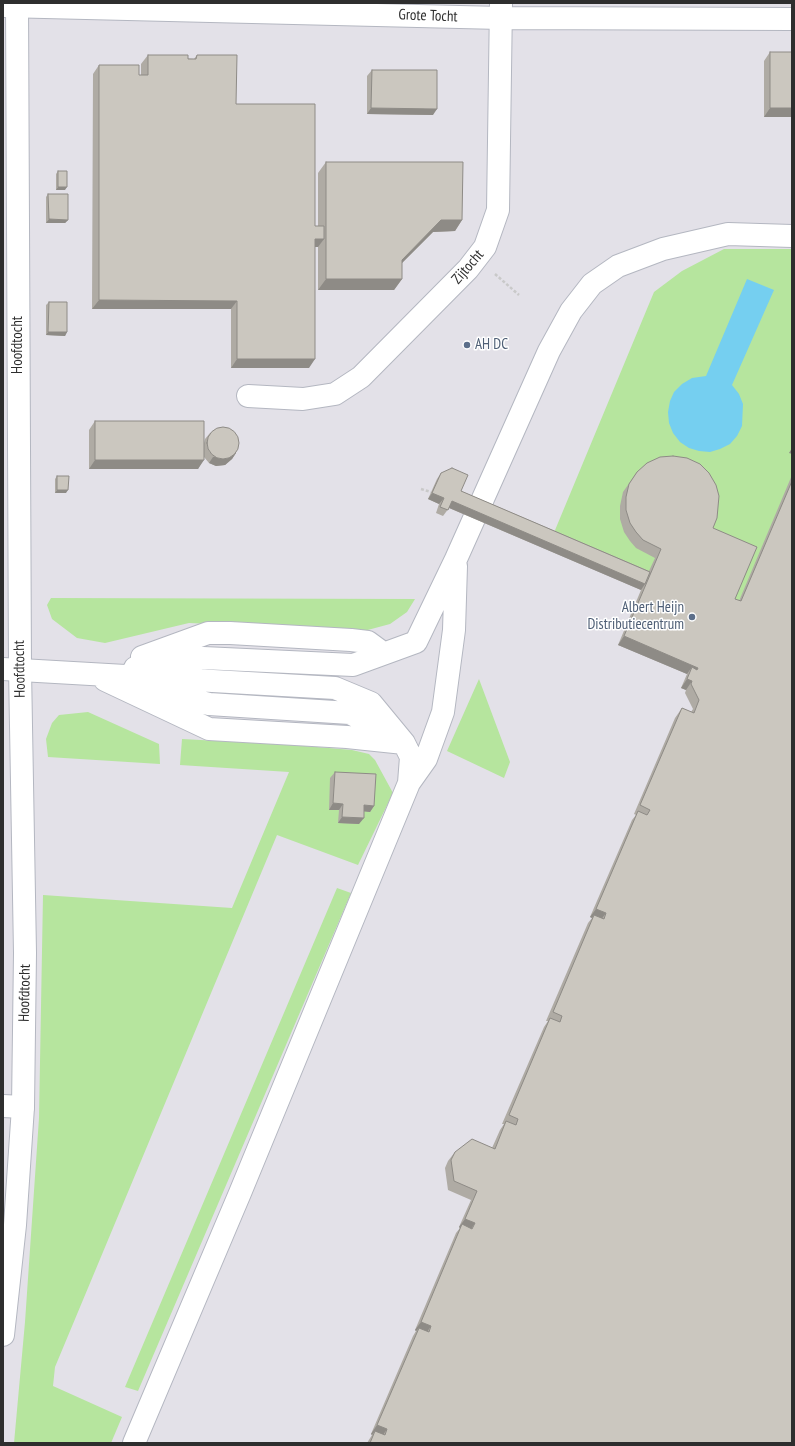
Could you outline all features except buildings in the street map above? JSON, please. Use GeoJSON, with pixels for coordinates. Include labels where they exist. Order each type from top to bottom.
{"type":"FeatureCollection","features":[{"type":"Feature","properties":{"kind":"street","name":"Grote Tocht"},"geometry":{"type":"LineString","coordinates":[[12,5],[501,11],[792,19]]}},
{"type":"Feature","properties":{"kind":"street","name":"Hoofdtocht"},"geometry":{"type":"LineString","coordinates":[[3,1335],[15,1225],[13,1106],[25,953],[12,669],[12,5]]}},
{"type":"Feature","properties":{"kind":"street","name":"Zijtocht"},"geometry":{"type":"LineString","coordinates":[[248,396],[303,399],[335,394],[361,377],[468,269],[485,247],[498,210],[501,11]]}},
{"type":"Feature","properties":{"kind":"street"},"geometry":{"type":"LineString","coordinates":[[93,674],[203,658],[353,665],[365,662],[383,653],[416,642],[456,559],[549,351],[571,310],[592,284],[618,266],[663,249],[728,234],[792,236]]}},
{"type":"Feature","properties":{"kind":"street"},"geometry":{"type":"LineString","coordinates":[[134,1443],[240,1193],[409,783],[426,759],[443,712],[454,630],[456,559]]}},
{"type":"Feature","properties":{"kind":"street"},"geometry":{"type":"LineString","coordinates":[[12,669],[334,688],[371,703],[404,743],[411,756],[409,783]]}},
{"type":"Feature","properties":{"kind":"street"},"geometry":{"type":"LineString","coordinates":[[93,674],[209,729],[347,737],[404,743]]}},
{"type":"Feature","properties":{"kind":"path"},"geometry":{"type":"LineString","coordinates":[[477,258],[519,295]]}},
{"type":"Feature","properties":{"kind":"path"},"geometry":{"type":"LineString","coordinates":[[421,489],[431,492]]}},
{"type":"Feature","properties":{"kind":"shaded area","name":"Albert Heijn Distributiecentrum"},"geometry":{"type":"Polygon","coordinates":[[[3,3],[792,3],[792,1443],[3,1443],[3,3]]]}},
{"type":"Feature","properties":{"kind":"green space"},"geometry":{"type":"Polygon","coordinates":[[[724,249],[792,249],[792,486],[735,610],[553,535],[654,292],[682,271],[724,249]]]}},
{"type":"Feature","properties":{"kind":"green space"},"geometry":{"type":"Polygon","coordinates":[[[51,598],[415,599],[407,612],[390,624],[364,631],[189,623],[105,643],[77,638],[52,619],[47,605],[51,598]]]}},
{"type":"Feature","properties":{"kind":"green space"},"geometry":{"type":"Polygon","coordinates":[[[479,679],[510,762],[504,778],[447,751],[479,679]]]}},
{"type":"Feature","properties":{"kind":"green space"},"geometry":{"type":"Polygon","coordinates":[[[88,712],[159,744],[160,764],[48,757],[46,739],[52,723],[59,715],[88,712]]]}},
{"type":"Feature","properties":{"kind":"green space"},"geometry":{"type":"Polygon","coordinates":[[[182,739],[293,745],[352,750],[369,754],[375,760],[393,793],[358,865],[277,835],[55,1367],[53,1386],[122,1417],[111,1443],[14,1443],[25,1322],[39,1118],[43,895],[232,908],[289,772],[180,765],[182,739]]]}},
{"type":"Feature","properties":{"kind":"green space"},"geometry":{"type":"Polygon","coordinates":[[[337,888],[351,893],[138,1391],[125,1387],[337,888]]]}},
{"type":"Feature","properties":{"kind":"water"},"geometry":{"type":"Polygon","coordinates":[[[747,279],[774,290],[732,385],[739,394],[743,404],[742,426],[737,436],[730,444],[720,449],[710,452],[689,448],[680,442],[673,433],[669,423],[668,412],[670,401],[674,392],[682,384],[692,378],[706,376],[747,279]]]}},
{"type":"Feature","properties":{"kind":"place","name":"AH DC"},"geometry":{"type":"Point","coordinates":[467,345]}},
{"type":"Feature","properties":{"kind":"place","name":"Albert Heijn Distributiecentrum"},"geometry":{"type":"Point","coordinates":[692,617]}}]}
